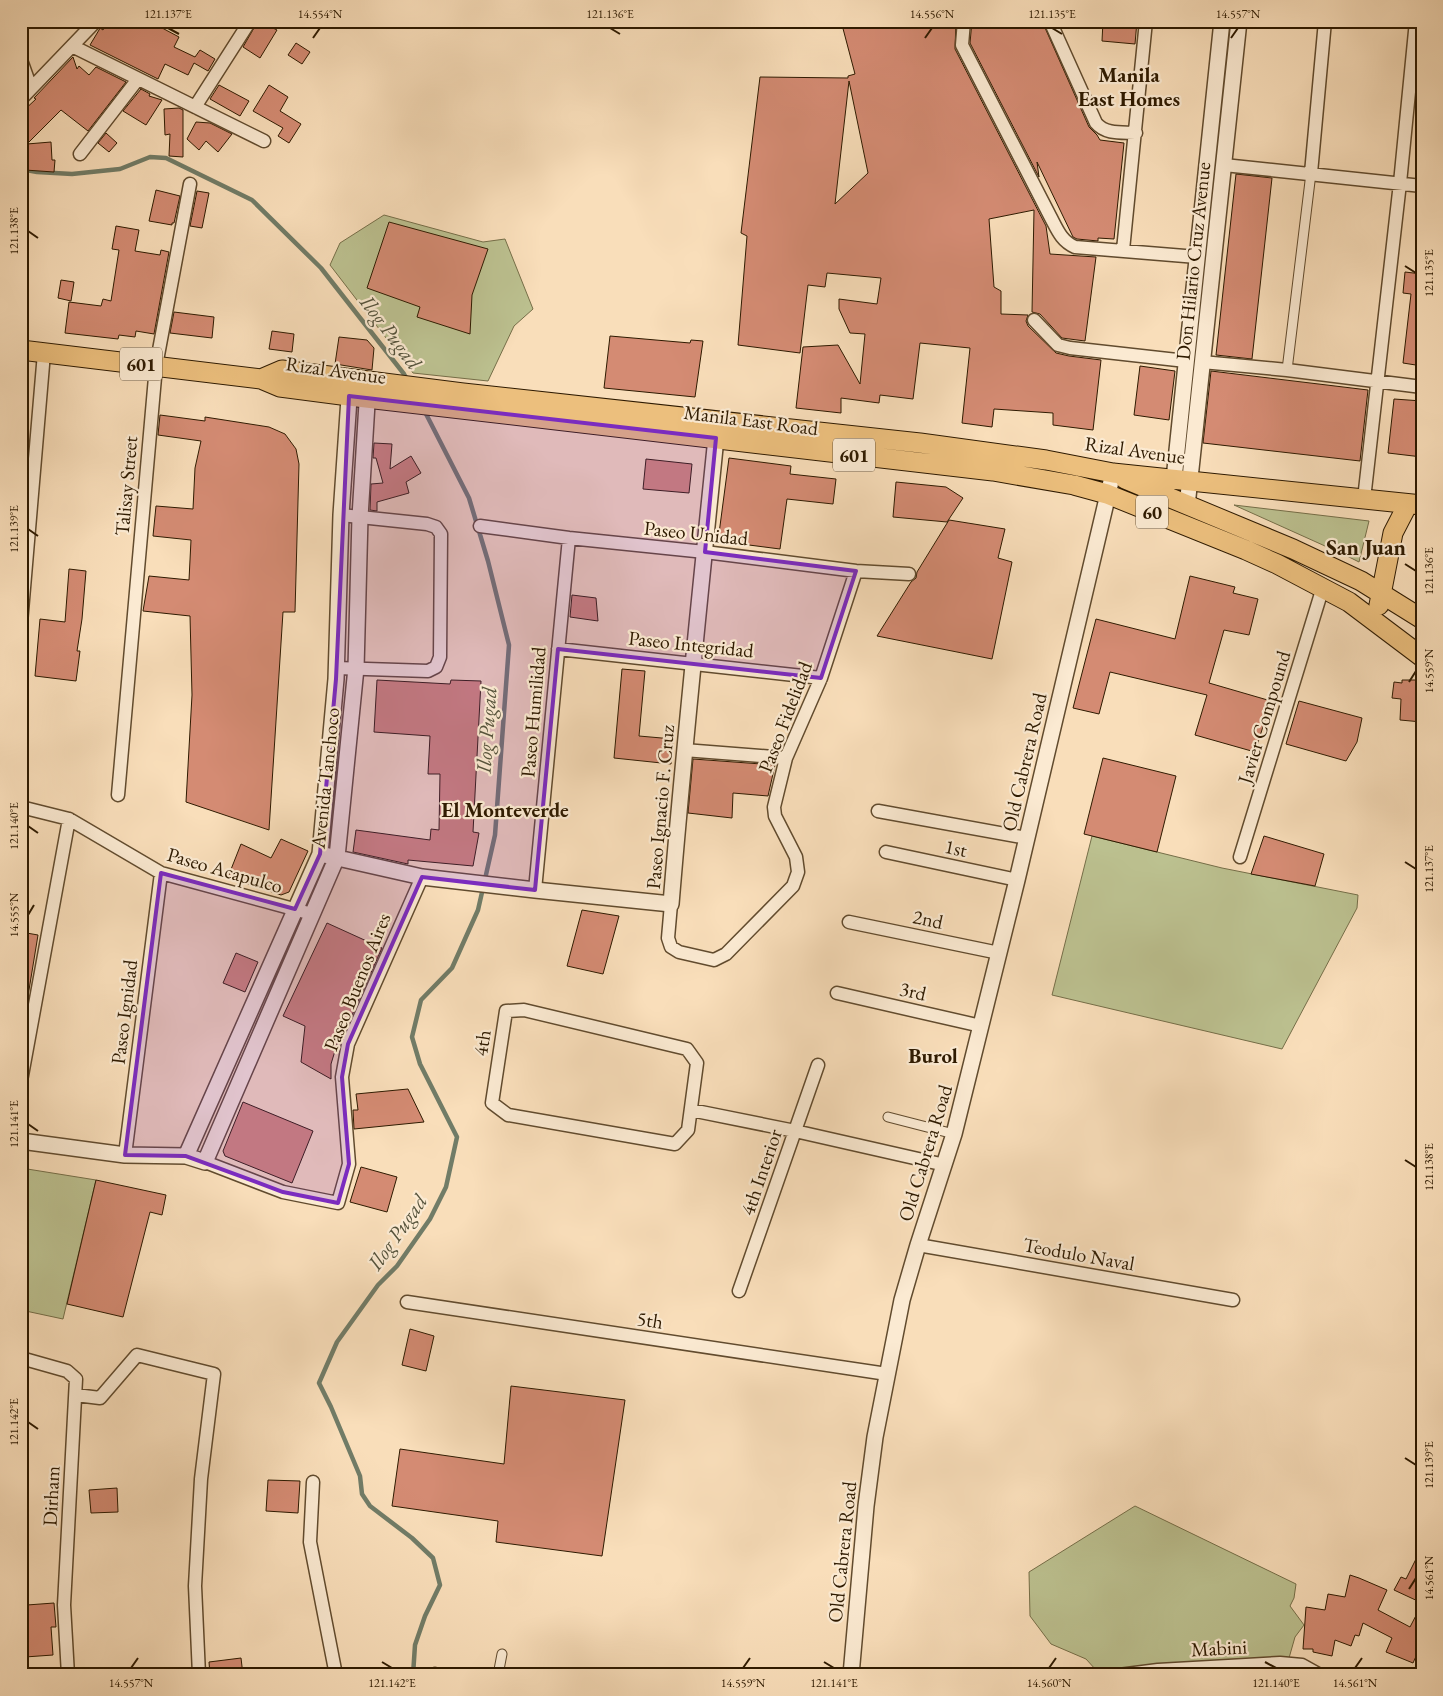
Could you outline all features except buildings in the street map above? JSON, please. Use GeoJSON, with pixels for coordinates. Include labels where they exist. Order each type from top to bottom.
{"type":"FeatureCollection","features":[{"type":"Feature","properties":{"kind":"main road","name":"601"},"geometry":{"type":"LineString","coordinates":[[21,350],[156,366]]}},
{"type":"Feature","properties":{"kind":"main road","name":"Rizal Avenue"},"geometry":{"type":"LineString","coordinates":[[156,366],[261,379],[280,387],[359,389],[593,416]]}},
{"type":"Feature","properties":{"kind":"main road","name":"Rizal Avenue"},"geometry":{"type":"LineString","coordinates":[[359,389],[399,385],[436,406],[593,416]]}},
{"type":"Feature","properties":{"kind":"main road","name":"Manila East Road"},"geometry":{"type":"LineString","coordinates":[[593,416],[716,429],[1074,485]]}},
{"type":"Feature","properties":{"kind":"main road","name":"Manila East Road"},"geometry":{"type":"LineString","coordinates":[[716,429],[843,434]]}},
{"type":"Feature","properties":{"kind":"main road","name":"Rizal Avenue"},"geometry":{"type":"LineString","coordinates":[[843,434],[1046,460],[1113,473],[1415,505]]}},
{"type":"Feature","properties":{"kind":"main road"},"geometry":{"type":"LineString","coordinates":[[1074,485],[1093,476],[1113,473]]}},
{"type":"Feature","properties":{"kind":"main road","name":"60"},"geometry":{"type":"LineString","coordinates":[[1113,473],[1187,506],[1254,532],[1362,581],[1422,619]]}},
{"type":"Feature","properties":{"kind":"main road"},"geometry":{"type":"LineString","coordinates":[[1074,485],[1107,494]]}},
{"type":"Feature","properties":{"kind":"main road","name":"60"},"geometry":{"type":"LineString","coordinates":[[1107,494],[1246,550],[1322,587],[1349,602],[1422,657]]}},
{"type":"Feature","properties":{"kind":"main road"},"geometry":{"type":"LineString","coordinates":[[1374,620],[1382,594],[1393,533],[1415,505]]}},
{"type":"Feature","properties":{"kind":"main road"},"geometry":{"type":"LineString","coordinates":[[1246,550],[1254,532]]}},
{"type":"Feature","properties":{"kind":"street"},"geometry":{"type":"LineString","coordinates":[[21,99],[96,21]]}},
{"type":"Feature","properties":{"kind":"street"},"geometry":{"type":"LineString","coordinates":[[195,107],[250,21]]}},
{"type":"Feature","properties":{"kind":"street"},"geometry":{"type":"LineString","coordinates":[[964,21],[962,45],[1063,240],[1075,247],[1197,257]]}},
{"type":"Feature","properties":{"kind":"street"},"geometry":{"type":"LineString","coordinates":[[1050,21],[1096,123],[1106,131],[1136,134]]}},
{"type":"Feature","properties":{"kind":"street"},"geometry":{"type":"LineString","coordinates":[[1124,250],[1146,21]]}},
{"type":"Feature","properties":{"kind":"street","name":"Don Hilario Cruz Avenue"},"geometry":{"type":"LineString","coordinates":[[1187,506],[1182,480],[1186,361],[1222,21]]}},
{"type":"Feature","properties":{"kind":"street","name":"Don Hilario Cruz Avenue"},"geometry":{"type":"LineString","coordinates":[[1182,480],[1202,362],[1239,21]]}},
{"type":"Feature","properties":{"kind":"street"},"geometry":{"type":"LineString","coordinates":[[1287,370],[1311,173],[1325,21]]}},
{"type":"Feature","properties":{"kind":"street"},"geometry":{"type":"LineString","coordinates":[[1364,499],[1400,183],[1416,21]]}},
{"type":"Feature","properties":{"kind":"street"},"geometry":{"type":"LineString","coordinates":[[72,46],[264,141]]}},
{"type":"Feature","properties":{"kind":"street"},"geometry":{"type":"LineString","coordinates":[[21,60],[31,88]]}},
{"type":"Feature","properties":{"kind":"street"},"geometry":{"type":"LineString","coordinates":[[80,154],[138,79]]}},
{"type":"Feature","properties":{"kind":"street"},"geometry":{"type":"LineString","coordinates":[[1224,165],[1422,186]]}},
{"type":"Feature","properties":{"kind":"street","name":"Talisay Street"},"geometry":{"type":"LineString","coordinates":[[118,794],[156,366],[190,184]]}},
{"type":"Feature","properties":{"kind":"street"},"geometry":{"type":"LineString","coordinates":[[1034,320],[1058,345],[1186,361]]}},
{"type":"Feature","properties":{"kind":"street"},"geometry":{"type":"LineString","coordinates":[[21,623],[44,353]]}},
{"type":"Feature","properties":{"kind":"street"},"geometry":{"type":"LineString","coordinates":[[1202,362],[1287,370],[1422,387]]}},
{"type":"Feature","properties":{"kind":"street","name":"Avenida Tanchoco"},"geometry":{"type":"LineString","coordinates":[[186,1156],[320,854],[336,668],[341,515],[359,389]]}},
{"type":"Feature","properties":{"kind":"street","name":"Avenida Tanchoco"},"geometry":{"type":"LineString","coordinates":[[205,1162],[337,857],[356,668],[360,517],[359,389]]}},
{"type":"Feature","properties":{"kind":"street","name":"Paseo Ignacio F. Cruz"},"geometry":{"type":"LineString","coordinates":[[320,854],[422,877],[671,904],[684,750],[716,429]]}},
{"type":"Feature","properties":{"kind":"street","name":"Old Cabrera Road"},"geometry":{"type":"LineString","coordinates":[[851,1675],[866,1506],[875,1437],[902,1300],[954,1134],[1017,880],[1113,473]]}},
{"type":"Feature","properties":{"kind":"street"},"geometry":{"type":"LineString","coordinates":[[336,668],[428,672],[436,666],[440,657],[441,534],[436,527],[427,524],[341,515]]}},
{"type":"Feature","properties":{"kind":"street","name":"Paseo Unidad"},"geometry":{"type":"LineString","coordinates":[[480,526],[856,571],[909,574]]}},
{"type":"Feature","properties":{"kind":"street","name":"Paseo Humilidad"},"geometry":{"type":"LineString","coordinates":[[534,890],[569,538]]}},
{"type":"Feature","properties":{"kind":"street","name":"Paseo Fidelidad"},"geometry":{"type":"LineString","coordinates":[[671,904],[668,938],[671,947],[680,952],[714,960],[726,954],[793,886],[798,872],[796,857],[776,816],[774,806],[786,758],[821,678],[856,571]]}},
{"type":"Feature","properties":{"kind":"street","name":"Javier Compound"},"geometry":{"type":"LineString","coordinates":[[1240,857],[1322,587]]}},
{"type":"Feature","properties":{"kind":"street","name":"Paseo Integridad"},"geometry":{"type":"LineString","coordinates":[[558,649],[821,678]]}},
{"type":"Feature","properties":{"kind":"street"},"geometry":{"type":"LineString","coordinates":[[684,750],[786,758]]}},
{"type":"Feature","properties":{"kind":"street","name":"Paseo Acapulco"},"geometry":{"type":"LineString","coordinates":[[21,807],[69,819],[161,873],[312,914]]}},
{"type":"Feature","properties":{"kind":"street"},"geometry":{"type":"LineString","coordinates":[[878,811],[1027,838]]}},
{"type":"Feature","properties":{"kind":"street"},"geometry":{"type":"LineString","coordinates":[[21,1081],[24,1046],[69,819]]}},
{"type":"Feature","properties":{"kind":"street","name":"1st"},"geometry":{"type":"LineString","coordinates":[[886,852],[1017,880]]}},
{"type":"Feature","properties":{"kind":"street","name":"Paseo Ignidad"},"geometry":{"type":"LineString","coordinates":[[125,1155],[161,873]]}},
{"type":"Feature","properties":{"kind":"street","name":"Paseo Buenos Aires"},"geometry":{"type":"LineString","coordinates":[[205,1162],[283,1192],[338,1203],[350,1164],[342,1077],[348,1044],[422,877]]}},
{"type":"Feature","properties":{"kind":"street","name":"2nd"},"geometry":{"type":"LineString","coordinates":[[849,922],[998,953]]}},
{"type":"Feature","properties":{"kind":"street","name":"3rd"},"geometry":{"type":"LineString","coordinates":[[837,993],[981,1026]]}},
{"type":"Feature","properties":{"kind":"street","name":"4th"},"geometry":{"type":"LineString","coordinates":[[524,1010],[688,1049],[697,1063],[691,1110],[688,1130],[675,1144],[508,1115],[492,1103],[506,1011],[524,1010]]}},
{"type":"Feature","properties":{"kind":"street","name":"4th Interior"},"geometry":{"type":"LineString","coordinates":[[739,1291],[818,1065]]}},
{"type":"Feature","properties":{"kind":"street"},"geometry":{"type":"LineString","coordinates":[[691,1110],[945,1165]]}},
{"type":"Feature","properties":{"kind":"street"},"geometry":{"type":"LineString","coordinates":[[888,1118],[954,1134]]}},
{"type":"Feature","properties":{"kind":"street"},"geometry":{"type":"LineString","coordinates":[[21,1142],[125,1155],[186,1156],[205,1162]]}},
{"type":"Feature","properties":{"kind":"street","name":"Teodulo Naval"},"geometry":{"type":"LineString","coordinates":[[918,1245],[1233,1300]]}},
{"type":"Feature","properties":{"kind":"street","name":"5th"},"geometry":{"type":"LineString","coordinates":[[407,1302],[887,1374]]}},
{"type":"Feature","properties":{"kind":"street"},"geometry":{"type":"LineString","coordinates":[[76,1395],[100,1398],[137,1355],[214,1374],[200,1479],[195,1586],[198,1675]]}},
{"type":"Feature","properties":{"kind":"street","name":"Dirham"},"geometry":{"type":"LineString","coordinates":[[21,1358],[67,1371],[76,1379],[64,1605],[68,1675]]}},
{"type":"Feature","properties":{"kind":"street"},"geometry":{"type":"LineString","coordinates":[[313,1482],[310,1542],[336,1675]]}},
{"type":"Feature","properties":{"kind":"street"},"geometry":{"type":"LineString","coordinates":[[498,1675],[502,1654]]}},
{"type":"Feature","properties":{"kind":"street","name":"Mabini"},"geometry":{"type":"LineString","coordinates":[[1119,1674],[1280,1663],[1302,1665],[1320,1675]]}},
{"type":"Feature","properties":{"kind":"highlighted area"},"geometry":{"type":"Polygon","coordinates":[[[349,396],[716,438],[705,552],[856,571],[821,678],[558,649],[535,890],[422,877],[348,1044],[342,1077],[349,1164],[338,1203],[283,1192],[186,1156],[125,1155],[161,873],[295,909],[320,854],[336,679],[349,396]]]}},
{"type":"Feature","properties":{"kind":"green space"},"geometry":{"type":"Polygon","coordinates":[[[384,215],[483,242],[505,239],[533,309],[514,326],[488,381],[413,373],[330,265],[340,243],[384,215]]]}},
{"type":"Feature","properties":{"kind":"green space"},"geometry":{"type":"Polygon","coordinates":[[[1234,505],[1369,521],[1359,562],[1345,555],[1234,505]]]}},
{"type":"Feature","properties":{"kind":"green space"},"geometry":{"type":"Polygon","coordinates":[[[1092,836],[1222,868],[1358,895],[1357,908],[1282,1049],[1052,995],[1092,836]]]}},
{"type":"Feature","properties":{"kind":"green space"},"geometry":{"type":"Polygon","coordinates":[[[21,1168],[96,1180],[63,1319],[21,1310],[21,1168]]]}},
{"type":"Feature","properties":{"kind":"green space"},"geometry":{"type":"Polygon","coordinates":[[[1135,1506],[1296,1584],[1294,1598],[1290,1606],[1304,1625],[1295,1637],[1289,1658],[1096,1670],[1086,1659],[1051,1644],[1030,1616],[1029,1572],[1135,1506]]]}},
{"type":"Feature","properties":{"kind":"waterway","name":"Ilog Pugad"},"geometry":{"type":"LineString","coordinates":[[21,169],[72,174],[120,169],[150,157],[166,158],[252,200],[321,268],[408,381]]}},
{"type":"Feature","properties":{"kind":"waterway","name":"Ilog Pugad"},"geometry":{"type":"LineString","coordinates":[[413,1675],[415,1645],[425,1616],[440,1585],[433,1558],[412,1538],[370,1506],[362,1494],[360,1476],[319,1383],[337,1342],[378,1285],[397,1266],[430,1219],[446,1187],[457,1137],[420,1064],[412,1037],[421,1000],[452,968],[478,910],[495,835],[509,645],[488,561],[469,498],[424,410]]}},
{"type":"Feature","properties":{"kind":"district","name":"Manila East Homes"},"geometry":{"type":"Point","coordinates":[1129,86]}},
{"type":"Feature","properties":{"kind":"district","name":"San Juan"},"geometry":{"type":"Point","coordinates":[1366,547]}},
{"type":"Feature","properties":{"kind":"district","name":"El Monteverde"},"geometry":{"type":"Point","coordinates":[505,809]}},
{"type":"Feature","properties":{"kind":"district","name":"Burol"},"geometry":{"type":"Point","coordinates":[933,1055]}}]}
